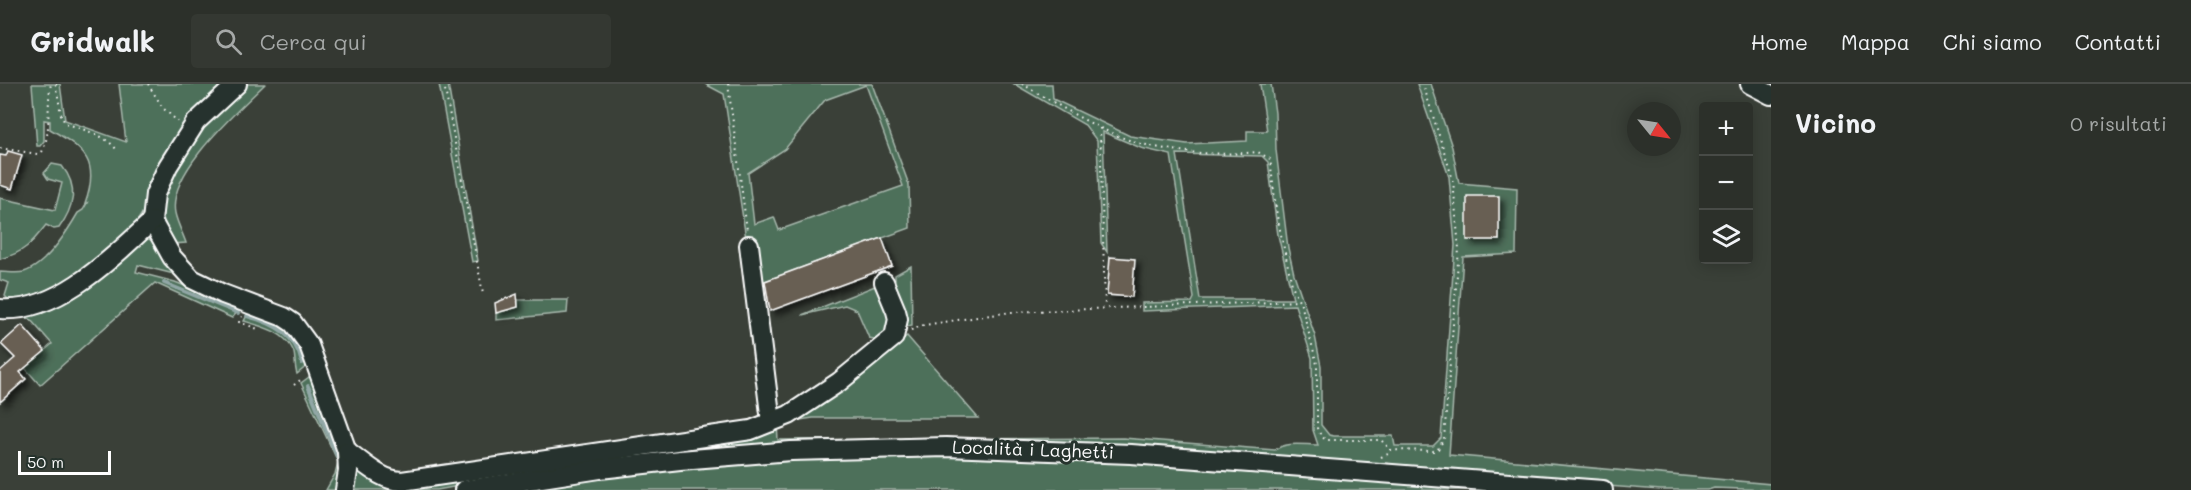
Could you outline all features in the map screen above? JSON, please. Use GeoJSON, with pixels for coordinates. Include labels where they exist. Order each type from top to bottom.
{"type":"FeatureCollection","features":[{"type":"Feature","properties":{"kind":"street"},"geometry":{"type":"LineString","coordinates":[[237,84],[196,122],[185,138],[155,194],[152,221],[172,257],[192,279],[223,294],[284,316],[302,333],[318,367],[347,451],[348,471],[345,490]]}},
{"type":"Feature","properties":{"kind":"street"},"geometry":{"type":"LineString","coordinates":[[1750,84],[1771,94]]}},
{"type":"Feature","properties":{"kind":"street"},"geometry":{"type":"LineString","coordinates":[[0,309],[24,308],[59,295],[85,279],[152,221]]}},
{"type":"Feature","properties":{"kind":"street"},"geometry":{"type":"LineString","coordinates":[[749,245],[771,422]]}},
{"type":"Feature","properties":{"kind":"street"},"geometry":{"type":"LineString","coordinates":[[347,451],[381,475],[392,481],[402,481],[751,430],[789,415],[840,382],[894,337],[898,319],[884,282]]}},
{"type":"Feature","properties":{"kind":"street","name":"Località i Laghetti"},"geometry":{"type":"LineString","coordinates":[[464,490],[600,469],[680,460],[791,451],[946,447],[1131,454],[1603,490]]}},
{"type":"Feature","properties":{"kind":"path"},"geometry":{"type":"LineString","coordinates":[[42,152],[47,140],[51,84]]}},
{"type":"Feature","properties":{"kind":"path"},"geometry":{"type":"LineString","coordinates":[[56,84],[61,115],[65,123],[92,132],[109,142],[118,152]]}},
{"type":"Feature","properties":{"kind":"path"},"geometry":{"type":"LineString","coordinates":[[148,84],[163,108],[180,124],[185,138]]}},
{"type":"Feature","properties":{"kind":"path"},"geometry":{"type":"LineString","coordinates":[[444,84],[483,294]]}},
{"type":"Feature","properties":{"kind":"path"},"geometry":{"type":"LineString","coordinates":[[728,84],[749,245]]}},
{"type":"Feature","properties":{"kind":"path"},"geometry":{"type":"LineString","coordinates":[[1022,84],[1100,128],[1129,140],[1184,152],[1258,152],[1267,156],[1270,159],[1277,216],[1292,285],[1299,301],[1317,364],[1317,428],[1326,440],[1381,440],[1391,450]]}},
{"type":"Feature","properties":{"kind":"path"},"geometry":{"type":"LineString","coordinates":[[1423,84],[1453,180],[1459,249],[1444,439],[1438,448],[1432,451]]}},
{"type":"Feature","properties":{"kind":"path"},"geometry":{"type":"LineString","coordinates":[[1100,128],[1105,308]]}},
{"type":"Feature","properties":{"kind":"path"},"geometry":{"type":"LineString","coordinates":[[0,148],[37,154]]}},
{"type":"Feature","properties":{"kind":"path"},"geometry":{"type":"LineString","coordinates":[[894,337],[924,325],[1011,312],[1299,301]]}},
{"type":"Feature","properties":{"kind":"green space"},"geometry":{"type":"Polygon","coordinates":[[[32,84],[60,84],[65,120],[126,142],[119,84],[232,84],[151,190],[143,212],[126,239],[52,293],[11,302],[5,296],[9,283],[0,280],[0,272],[24,272],[48,255],[87,203],[85,204],[91,178],[87,159],[73,144],[50,129],[50,121],[44,120],[44,141],[37,146],[32,84]]]}},
{"type":"Feature","properties":{"kind":"green space"},"geometry":{"type":"Polygon","coordinates":[[[241,84],[265,84],[207,143],[182,179],[175,197],[175,213],[186,243],[172,244],[162,215],[162,197],[192,139],[241,84]]]}},
{"type":"Feature","properties":{"kind":"green space"},"geometry":{"type":"Polygon","coordinates":[[[439,84],[448,84],[478,261],[472,262],[439,84]]]}},
{"type":"Feature","properties":{"kind":"green space"},"geometry":{"type":"Polygon","coordinates":[[[705,84],[872,84],[909,185],[910,228],[759,283],[747,245],[724,94],[705,84]],[[866,85],[825,100],[785,149],[748,173],[754,224],[774,217],[779,230],[903,186],[866,85]]]}},
{"type":"Feature","properties":{"kind":"green space"},"geometry":{"type":"Polygon","coordinates":[[[1014,84],[1052,84],[1053,99],[1130,136],[1187,144],[1247,141],[1247,131],[1267,131],[1260,84],[1271,84],[1276,150],[1288,248],[1294,274],[1315,336],[1321,366],[1321,425],[1329,435],[1334,436],[1393,436],[1395,446],[1433,446],[1441,438],[1455,245],[1449,177],[1417,84],[1431,84],[1452,147],[1459,183],[1517,188],[1516,254],[1463,257],[1449,455],[1771,484],[1771,490],[1714,488],[1661,490],[1445,474],[1419,467],[992,444],[474,483],[437,490],[353,490],[356,468],[387,483],[777,424],[778,440],[1123,438],[1275,450],[1290,444],[1318,445],[1313,430],[1312,358],[1295,305],[1142,311],[1142,303],[1192,302],[1194,298],[1171,155],[1141,148],[1103,132],[1107,252],[1101,243],[1097,141],[1085,125],[1014,84]],[[1177,154],[1200,299],[1293,299],[1278,235],[1268,162],[1262,156],[1177,154]]]}},
{"type":"Feature","properties":{"kind":"green space"},"geometry":{"type":"Polygon","coordinates":[[[52,164],[62,166],[71,182],[71,205],[64,220],[59,228],[54,229],[46,225],[27,246],[15,254],[0,259],[0,198],[55,210],[62,183],[48,179],[44,173],[52,164]]]}},
{"type":"Feature","properties":{"kind":"green space"},"geometry":{"type":"Polygon","coordinates":[[[143,236],[155,242],[178,275],[138,265],[136,272],[175,282],[241,308],[232,318],[155,283],[40,385],[25,368],[52,344],[30,319],[25,318],[27,312],[116,267],[123,260],[124,254],[143,236]]]}},
{"type":"Feature","properties":{"kind":"green space"},"geometry":{"type":"Polygon","coordinates":[[[911,266],[912,325],[901,328],[889,284],[895,280],[895,275],[911,266]]]}},
{"type":"Feature","properties":{"kind":"green space"},"geometry":{"type":"Polygon","coordinates":[[[880,284],[893,317],[885,341],[869,338],[857,310],[845,305],[802,315],[880,284]]]}},
{"type":"Feature","properties":{"kind":"green space"},"geometry":{"type":"Polygon","coordinates":[[[518,300],[568,300],[567,313],[496,320],[496,313],[517,307],[518,300]]]}},
{"type":"Feature","properties":{"kind":"green space"},"geometry":{"type":"Polygon","coordinates":[[[250,310],[279,322],[297,337],[308,365],[297,374],[294,352],[284,339],[272,331],[244,321],[250,310]]]}},
{"type":"Feature","properties":{"kind":"green space"},"geometry":{"type":"Polygon","coordinates":[[[907,336],[978,418],[813,418],[793,421],[907,336]]]}},
{"type":"Feature","properties":{"kind":"green space"},"geometry":{"type":"Polygon","coordinates":[[[309,377],[315,379],[343,463],[337,490],[326,490],[335,474],[338,462],[301,383],[309,377]]]}},
{"type":"Feature","properties":{"kind":"green space"},"geometry":{"type":"Polygon","coordinates":[[[1062,454],[1554,490],[492,490],[574,476],[824,455],[1062,454]]]}},
{"type":"Feature","properties":{"kind":"building"},"geometry":{"type":"Polygon","coordinates":[[[8,151],[22,155],[12,189],[0,185],[0,155],[6,156],[8,151]]]}},
{"type":"Feature","properties":{"kind":"building"},"geometry":{"type":"Polygon","coordinates":[[[1467,196],[1499,196],[1499,240],[1467,240],[1467,196]]]}},
{"type":"Feature","properties":{"kind":"building"},"geometry":{"type":"Polygon","coordinates":[[[882,238],[892,266],[770,311],[765,281],[882,238]]]}},
{"type":"Feature","properties":{"kind":"building"},"geometry":{"type":"Polygon","coordinates":[[[1110,257],[1135,259],[1132,297],[1107,295],[1110,257]]]}},
{"type":"Feature","properties":{"kind":"building"},"geometry":{"type":"Polygon","coordinates":[[[517,294],[518,307],[496,313],[495,303],[517,294]]]}},
{"type":"Feature","properties":{"kind":"building"},"geometry":{"type":"Polygon","coordinates":[[[22,325],[45,351],[20,372],[26,379],[0,402],[0,371],[15,358],[1,344],[22,325]]]}},
{"type":"Feature","properties":{"kind":"waterway"},"geometry":{"type":"LineString","coordinates":[[164,283],[238,313]]}},
{"type":"Feature","properties":{"kind":"waterway"},"geometry":{"type":"LineString","coordinates":[[247,316],[266,322],[282,331],[295,344],[302,363]]}},
{"type":"Feature","properties":{"kind":"waterway"},"geometry":{"type":"LineString","coordinates":[[308,386],[337,456]]}}]}
